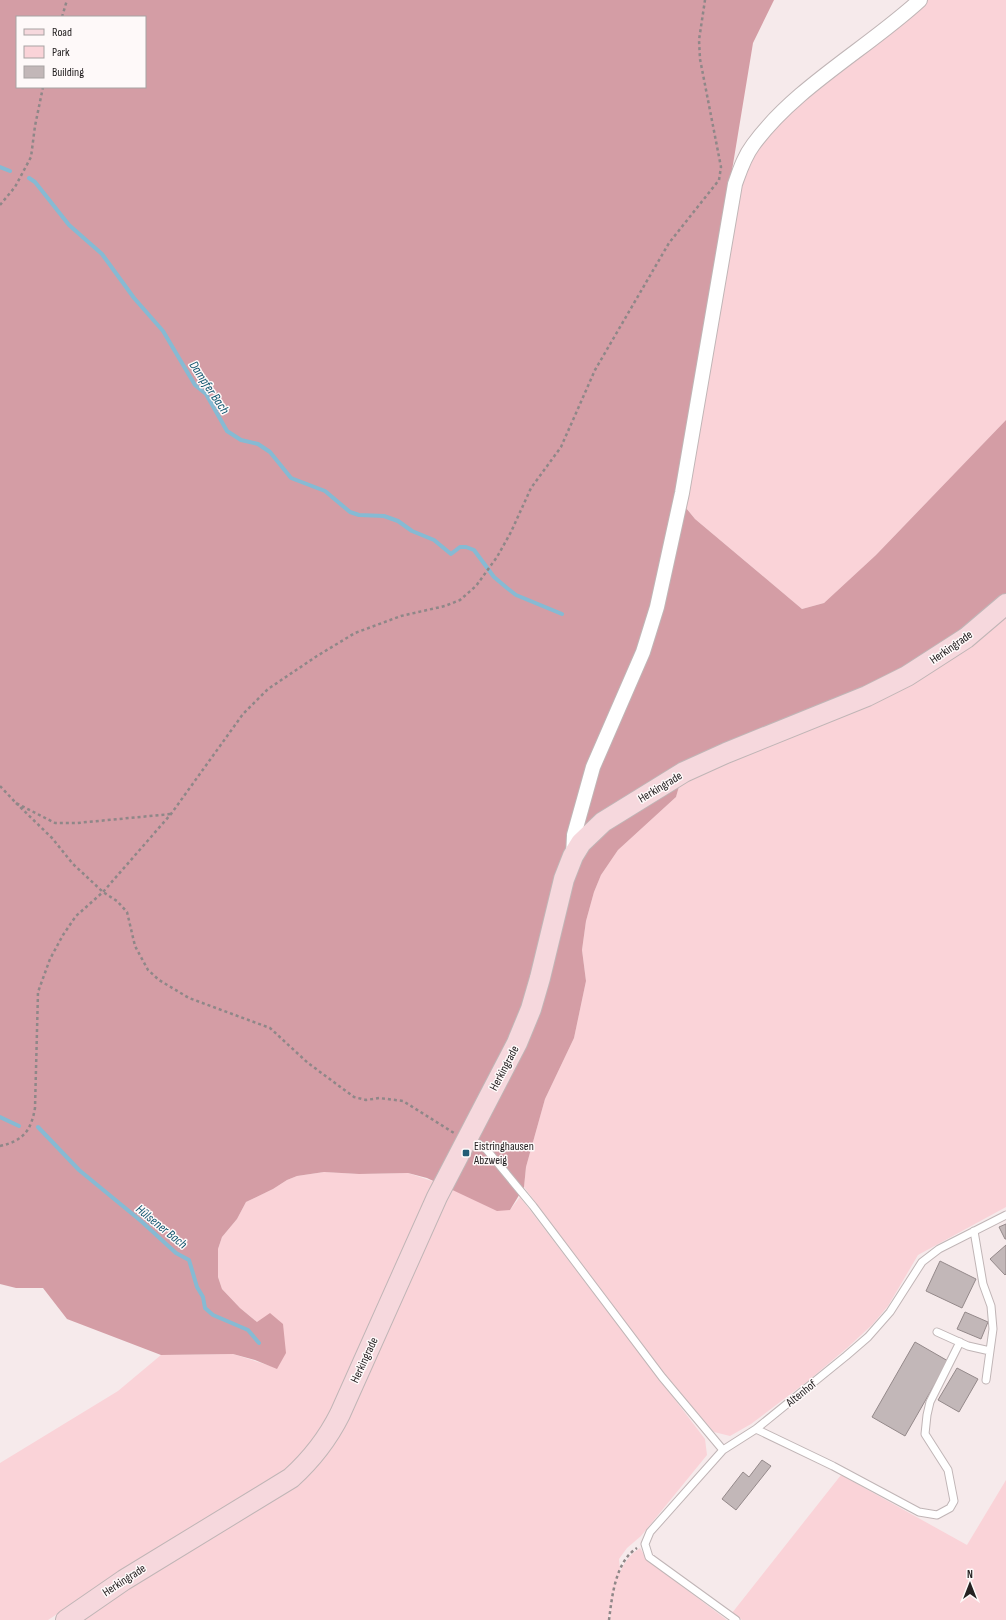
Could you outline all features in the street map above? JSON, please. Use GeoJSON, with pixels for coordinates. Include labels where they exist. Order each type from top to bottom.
{"type":"FeatureCollection","features":[{"type":"Feature","properties":{"kind":"main road","name":"Herkingrade"},"geometry":{"type":"LineString","coordinates":[[66,1620],[130,1576],[274,1490],[291,1478],[317,1453],[340,1414],[437,1197],[517,1043],[531,1009],[547,954],[564,879],[573,856],[581,843],[603,822],[684,772],[726,752],[867,696],[907,676],[966,638],[1006,604]]}},
{"type":"Feature","properties":{"kind":"street"},"geometry":{"type":"LineString","coordinates":[[573,856],[574,834],[593,767],[643,652],[657,608],[682,493],[735,184],[741,166],[752,146],[767,127],[795,100],[920,0]]}},
{"type":"Feature","properties":{"kind":"lane"},"geometry":{"type":"LineString","coordinates":[[466,1140],[477,1143],[486,1149],[534,1206],[662,1377],[723,1450]]}},
{"type":"Feature","properties":{"kind":"lane","name":"Altenhof"},"geometry":{"type":"LineString","coordinates":[[645,1544],[650,1532],[723,1450],[756,1429],[868,1337],[890,1312],[922,1262],[939,1250],[1006,1215]]}},
{"type":"Feature","properties":{"kind":"lane"},"geometry":{"type":"LineString","coordinates":[[974,1231],[983,1284],[991,1306],[993,1328],[986,1380]]}},
{"type":"Feature","properties":{"kind":"lane"},"geometry":{"type":"LineString","coordinates":[[937,1332],[960,1342],[990,1350]]}},
{"type":"Feature","properties":{"kind":"lane"},"geometry":{"type":"LineString","coordinates":[[756,1429],[834,1466],[919,1512],[937,1515],[950,1508],[954,1501],[948,1470],[925,1434],[927,1415],[930,1402],[960,1342]]}},
{"type":"Feature","properties":{"kind":"lane"},"geometry":{"type":"LineString","coordinates":[[645,1544],[647,1553],[652,1561],[736,1620]]}},
{"type":"Feature","properties":{"kind":"path"},"geometry":{"type":"LineString","coordinates":[[62,16],[67,0]]}},
{"type":"Feature","properties":{"kind":"path"},"geometry":{"type":"LineString","coordinates":[[0,1146],[18,1140],[26,1132],[32,1122],[35,1108],[37,1016],[40,984],[63,935],[76,916],[103,892],[171,814],[243,714],[268,689],[316,656],[355,633],[401,616],[445,606],[460,600],[476,586],[497,557],[511,532],[531,488],[561,447],[595,370],[669,243],[719,180],[721,167],[700,59],[699,40],[705,0]]}},
{"type":"Feature","properties":{"kind":"path"},"geometry":{"type":"LineString","coordinates":[[0,205],[15,187],[31,158],[35,126],[43,88]]}},
{"type":"Feature","properties":{"kind":"path"},"geometry":{"type":"LineString","coordinates":[[0,786],[52,838],[72,864],[103,892],[117,900],[127,912],[135,946],[142,961],[148,970],[169,987],[189,998],[270,1028],[308,1062],[354,1097],[366,1100],[379,1098],[403,1101],[466,1140]]}},
{"type":"Feature","properties":{"kind":"path"},"geometry":{"type":"LineString","coordinates":[[16,803],[55,823],[77,823],[171,814]]}},
{"type":"Feature","properties":{"kind":"path"},"geometry":{"type":"LineString","coordinates":[[609,1620],[620,1569],[633,1551],[645,1544]]}},
{"type":"Feature","properties":{"kind":"green space"},"geometry":{"type":"Polygon","coordinates":[[[924,0],[1006,0],[1006,420],[876,555],[824,603],[802,609],[695,519],[681,501],[737,183],[768,130],[924,0]]]}},
{"type":"Feature","properties":{"kind":"green space"},"geometry":{"type":"Polygon","coordinates":[[[1006,608],[1006,1207],[918,1255],[888,1306],[872,1325],[809,1380],[751,1424],[730,1436],[714,1432],[666,1376],[524,1187],[526,1167],[545,1099],[574,1038],[586,981],[582,950],[586,921],[594,892],[601,875],[618,850],[676,797],[682,777],[1006,608]]]}},
{"type":"Feature","properties":{"kind":"green space"},"geometry":{"type":"Polygon","coordinates":[[[324,1172],[359,1174],[408,1173],[435,1182],[342,1390],[321,1430],[306,1450],[288,1467],[259,1489],[137,1562],[48,1620],[0,1620],[0,1463],[118,1391],[161,1355],[233,1354],[277,1368],[257,1322],[240,1308],[222,1289],[218,1277],[218,1249],[222,1237],[237,1219],[246,1202],[297,1176],[324,1172]]]}},
{"type":"Feature","properties":{"kind":"green space"},"geometry":{"type":"Polygon","coordinates":[[[448,1188],[510,1210],[520,1197],[705,1439],[707,1455],[641,1536],[627,1548],[619,1559],[620,1569],[608,1620],[78,1620],[295,1483],[448,1188]]]}},
{"type":"Feature","properties":{"kind":"green space"},"geometry":{"type":"Polygon","coordinates":[[[841,1475],[967,1545],[1006,1480],[1006,1620],[742,1620],[732,1613],[841,1475]]]}},
{"type":"Feature","properties":{"kind":"green space"},"geometry":{"type":"Polygon","coordinates":[[[640,1548],[647,1560],[727,1620],[610,1620],[614,1590],[617,1580],[626,1562],[632,1554],[640,1548]]]}},
{"type":"Feature","properties":{"kind":"shaded area"},"geometry":{"type":"Polygon","coordinates":[[[0,0],[774,0],[753,43],[678,498],[695,519],[802,609],[824,603],[876,555],[1006,420],[1006,600],[941,652],[684,769],[676,797],[618,850],[601,875],[594,892],[586,921],[582,950],[586,981],[574,1038],[545,1099],[526,1167],[524,1187],[510,1210],[497,1211],[427,1178],[408,1173],[359,1174],[324,1172],[297,1176],[246,1202],[237,1219],[222,1237],[218,1249],[218,1277],[222,1289],[240,1308],[257,1322],[270,1313],[283,1324],[286,1353],[277,1369],[255,1360],[233,1354],[161,1355],[67,1319],[43,1288],[16,1288],[0,1284],[0,0]]]}},
{"type":"Feature","properties":{"kind":"building"},"geometry":{"type":"Polygon","coordinates":[[[1006,1224],[1006,1239],[1005,1239],[999,1227],[1006,1224]]]}},
{"type":"Feature","properties":{"kind":"building"},"geometry":{"type":"Polygon","coordinates":[[[1006,1245],[1006,1274],[1005,1275],[990,1259],[1006,1245]]]}},
{"type":"Feature","properties":{"kind":"building"},"geometry":{"type":"Polygon","coordinates":[[[940,1261],[976,1279],[962,1308],[926,1291],[940,1261]]]}},
{"type":"Feature","properties":{"kind":"building"},"geometry":{"type":"Polygon","coordinates":[[[965,1312],[988,1322],[981,1339],[957,1329],[965,1312]]]}},
{"type":"Feature","properties":{"kind":"building"},"geometry":{"type":"Polygon","coordinates":[[[915,1342],[948,1361],[905,1436],[872,1417],[915,1342]]]}},
{"type":"Feature","properties":{"kind":"building"},"geometry":{"type":"Polygon","coordinates":[[[957,1368],[978,1379],[959,1412],[938,1400],[957,1368]]]}},
{"type":"Feature","properties":{"kind":"building"},"geometry":{"type":"Polygon","coordinates":[[[762,1460],[771,1466],[736,1510],[722,1499],[743,1472],[749,1477],[762,1460]]]}},
{"type":"Feature","properties":{"kind":"waterway","name":"Dampfer Bach"},"geometry":{"type":"LineString","coordinates":[[0,167],[10,171]]}},
{"type":"Feature","properties":{"kind":"waterway","name":"Dampfer Bach"},"geometry":{"type":"LineString","coordinates":[[29,178],[35,182],[69,225],[102,254],[134,298],[163,331],[195,385],[206,394],[227,431],[241,440],[258,444],[270,452],[291,478],[325,491],[350,512],[359,515],[384,516],[398,521],[412,531],[434,540],[451,554],[460,547],[466,547],[474,550],[494,577],[516,595],[562,614]]}},
{"type":"Feature","properties":{"kind":"waterway","name":"Hülsener Bach"},"geometry":{"type":"LineString","coordinates":[[0,1117],[19,1126]]}},
{"type":"Feature","properties":{"kind":"waterway","name":"Hülsener Bach"},"geometry":{"type":"LineString","coordinates":[[38,1127],[79,1170],[141,1221],[176,1253],[189,1260],[197,1287],[203,1297],[205,1308],[213,1315],[248,1330],[259,1343]]}},
{"type":"Feature","properties":{"kind":"place","name":"Eistringhausen Abzweig"},"geometry":{"type":"Point","coordinates":[466,1153]}}]}
